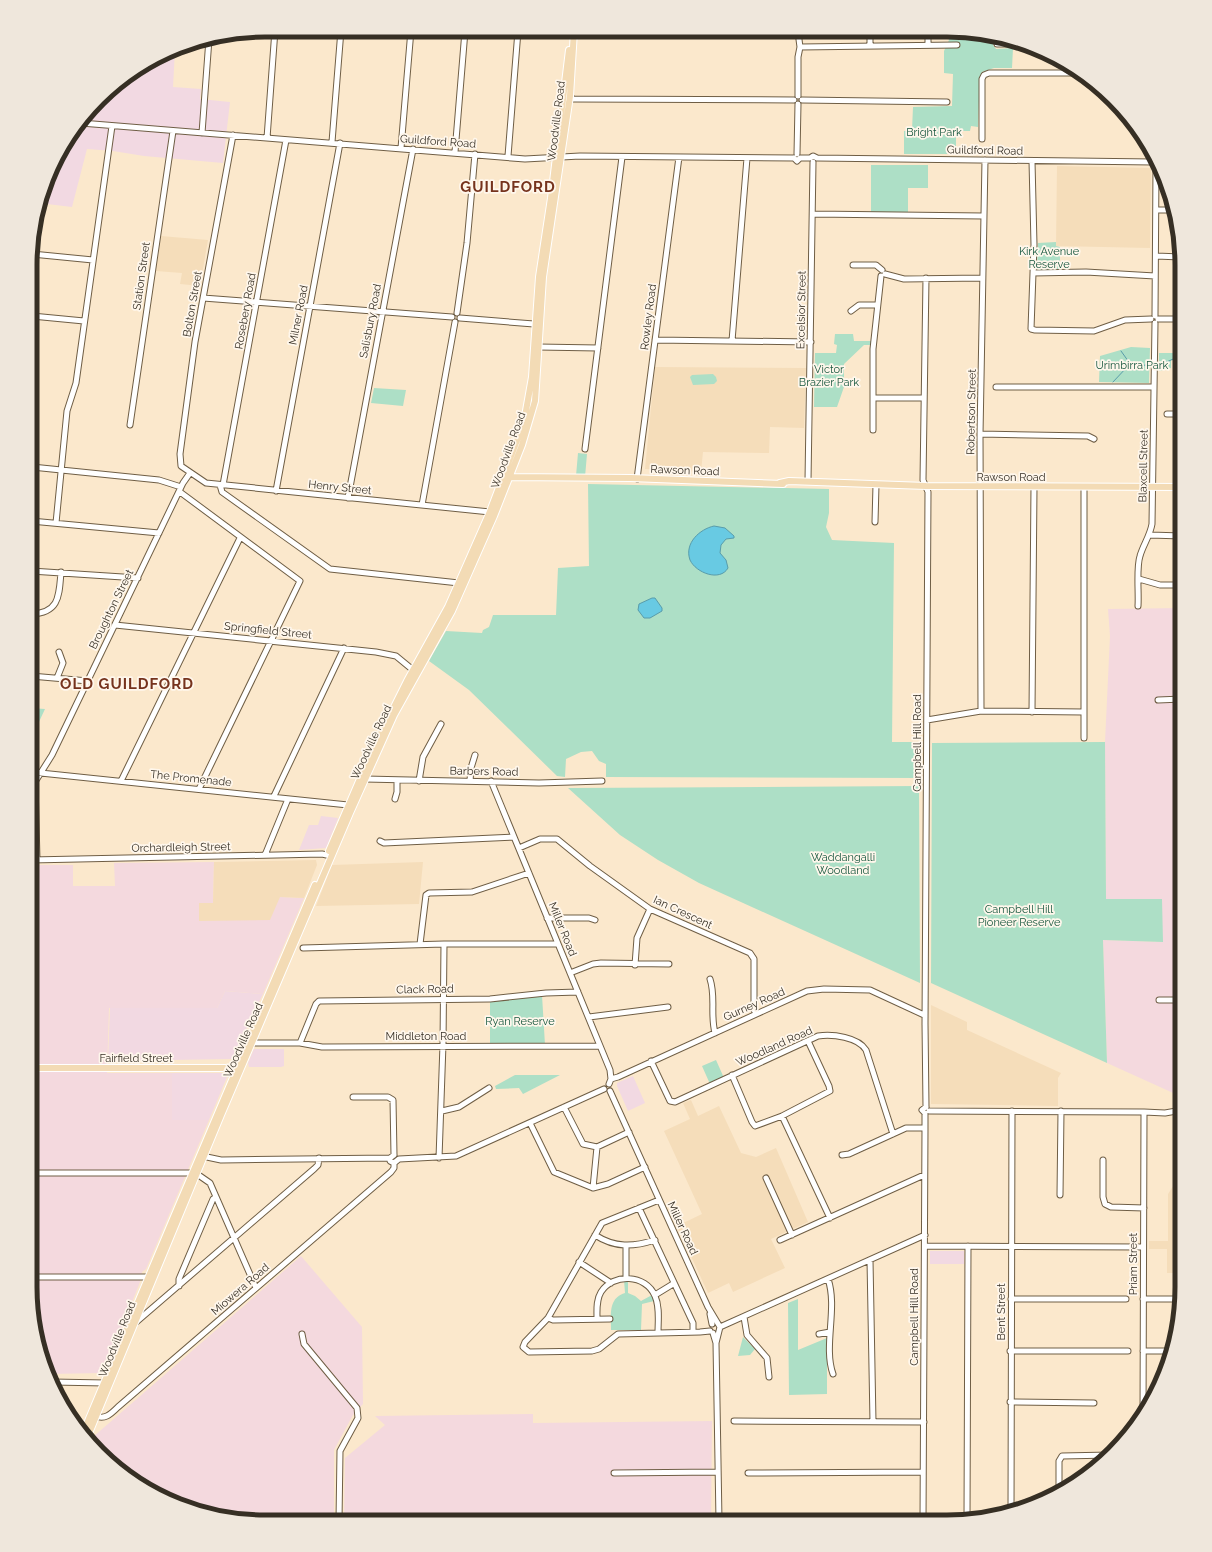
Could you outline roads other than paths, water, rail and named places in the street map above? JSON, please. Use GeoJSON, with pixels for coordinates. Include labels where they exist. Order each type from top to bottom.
{"type":"FeatureCollection","features":[{"type":"Feature","properties":{"kind":"main road","name":"Woodville Road"},"geometry":{"type":"LineString","coordinates":[[426,651],[459,583],[530,422],[534,401],[543,277],[559,158],[571,37]]}},
{"type":"Feature","properties":{"kind":"main road","name":"Woodville Road"},"geometry":{"type":"LineString","coordinates":[[238,1068],[252,1042],[330,855],[348,805],[372,750],[416,667],[452,610],[494,516],[520,436],[527,411],[532,376],[538,277],[570,96],[572,37]]}},
{"type":"Feature","properties":{"kind":"main road","name":"Rawson Road"},"geometry":{"type":"LineString","coordinates":[[506,477],[780,483],[808,481],[840,484],[926,486],[1175,487]]}},
{"type":"Feature","properties":{"kind":"main road"},"geometry":{"type":"LineString","coordinates":[[793,485],[808,481],[828,485]]}},
{"type":"Feature","properties":{"kind":"main road","name":"Rawson Road"},"geometry":{"type":"LineString","coordinates":[[780,483],[793,485],[840,484]]}},
{"type":"Feature","properties":{"kind":"main road","name":"Woodville Road"},"geometry":{"type":"LineString","coordinates":[[86,1428],[94,1416],[134,1324],[201,1156],[330,855],[416,667]]}},
{"type":"Feature","properties":{"kind":"main road","name":"Fairfield Street"},"geometry":{"type":"LineString","coordinates":[[37,1068],[238,1068]]}},
{"type":"Feature","properties":{"kind":"main road","name":"Woodville Road"},"geometry":{"type":"LineString","coordinates":[[89,1432],[106,1383],[148,1277],[194,1173]]}},
{"type":"Feature","properties":{"kind":"street"},"geometry":{"type":"LineString","coordinates":[[267,138],[274,37]]}},
{"type":"Feature","properties":{"kind":"street"},"geometry":{"type":"LineString","coordinates":[[332,142],[340,37]]}},
{"type":"Feature","properties":{"kind":"street"},"geometry":{"type":"LineString","coordinates":[[401,148],[410,37]]}},
{"type":"Feature","properties":{"kind":"street"},"geometry":{"type":"LineString","coordinates":[[455,152],[465,37]]}},
{"type":"Feature","properties":{"kind":"street"},"geometry":{"type":"LineString","coordinates":[[508,156],[518,37]]}},
{"type":"Feature","properties":{"kind":"street"},"geometry":{"type":"LineString","coordinates":[[797,157],[798,57],[800,47],[799,37]]}},
{"type":"Feature","properties":{"kind":"street"},"geometry":{"type":"LineString","coordinates":[[870,37],[870,46]]}},
{"type":"Feature","properties":{"kind":"street"},"geometry":{"type":"LineString","coordinates":[[928,37],[928,45]]}},
{"type":"Feature","properties":{"kind":"street"},"geometry":{"type":"LineString","coordinates":[[202,133],[209,44]]}},
{"type":"Feature","properties":{"kind":"street"},"geometry":{"type":"LineString","coordinates":[[997,44],[1002,44]]}},
{"type":"Feature","properties":{"kind":"street"},"geometry":{"type":"LineString","coordinates":[[800,47],[957,45]]}},
{"type":"Feature","properties":{"kind":"street"},"geometry":{"type":"LineString","coordinates":[[982,139],[982,79],[984,75],[989,73],[1071,73]]}},
{"type":"Feature","properties":{"kind":"street"},"geometry":{"type":"LineString","coordinates":[[570,96],[574,99],[947,102]]}},
{"type":"Feature","properties":{"kind":"street","name":"Guildford Road"},"geometry":{"type":"LineString","coordinates":[[86,123],[508,156],[525,159],[622,157],[797,157],[813,160],[1150,160]]}},
{"type":"Feature","properties":{"kind":"street"},"geometry":{"type":"LineString","coordinates":[[56,523],[69,405],[74,392],[112,126]]}},
{"type":"Feature","properties":{"kind":"street","name":"Station Street"},"geometry":{"type":"LineString","coordinates":[[130,425],[173,131]]}},
{"type":"Feature","properties":{"kind":"street","name":"Bolton Street"},"geometry":{"type":"LineString","coordinates":[[190,473],[181,466],[180,454],[203,298],[233,135]]}},
{"type":"Feature","properties":{"kind":"street","name":"Rosebery Road"},"geometry":{"type":"LineString","coordinates":[[221,485],[286,140]]}},
{"type":"Feature","properties":{"kind":"street","name":"Milner Road"},"geometry":{"type":"LineString","coordinates":[[276,491],[340,143]]}},
{"type":"Feature","properties":{"kind":"street","name":"Salisbury Road"},"geometry":{"type":"LineString","coordinates":[[348,498],[413,149]]}},
{"type":"Feature","properties":{"kind":"street"},"geometry":{"type":"LineString","coordinates":[[459,316],[467,243],[474,154]]}},
{"type":"Feature","properties":{"kind":"street"},"geometry":{"type":"LineString","coordinates":[[585,449],[622,157]]}},
{"type":"Feature","properties":{"kind":"street","name":"Rowley Road"},"geometry":{"type":"LineString","coordinates":[[637,479],[679,157]]}},
{"type":"Feature","properties":{"kind":"street"},"geometry":{"type":"LineString","coordinates":[[732,341],[746,158]]}},
{"type":"Feature","properties":{"kind":"street","name":"Excelsior Street"},"geometry":{"type":"LineString","coordinates":[[808,481],[813,160]]}},
{"type":"Feature","properties":{"kind":"street","name":"Robertson Street"},"geometry":{"type":"LineString","coordinates":[[981,711],[980,434],[985,160]]}},
{"type":"Feature","properties":{"kind":"street"},"geometry":{"type":"LineString","coordinates":[[1032,161],[1034,245],[1031,328],[1035,330],[1094,331],[1125,320],[1175,319]]}},
{"type":"Feature","properties":{"kind":"street","name":"Blaxcell Street"},"geometry":{"type":"LineString","coordinates":[[1138,606],[1140,556],[1150,535],[1152,524],[1157,175]]}},
{"type":"Feature","properties":{"kind":"street"},"geometry":{"type":"LineString","coordinates":[[1156,210],[1168,210]]}},
{"type":"Feature","properties":{"kind":"street"},"geometry":{"type":"LineString","coordinates":[[813,214],[983,216]]}},
{"type":"Feature","properties":{"kind":"street"},"geometry":{"type":"LineString","coordinates":[[37,254],[93,260]]}},
{"type":"Feature","properties":{"kind":"street"},"geometry":{"type":"LineString","coordinates":[[1156,256],[1175,256]]}},
{"type":"Feature","properties":{"kind":"street"},"geometry":{"type":"LineString","coordinates":[[853,265],[876,265],[883,273],[901,278],[982,278]]}},
{"type":"Feature","properties":{"kind":"street"},"geometry":{"type":"LineString","coordinates":[[1033,273],[1086,272],[1155,276]]}},
{"type":"Feature","properties":{"kind":"street"},"geometry":{"type":"LineString","coordinates":[[872,430],[874,349],[877,305],[883,273]]}},
{"type":"Feature","properties":{"kind":"street","name":"Campbell Hill Road"},"geometry":{"type":"LineString","coordinates":[[923,1515],[928,492],[923,480],[926,278]]}},
{"type":"Feature","properties":{"kind":"street"},"geometry":{"type":"LineString","coordinates":[[203,298],[454,319],[459,316],[534,324]]}},
{"type":"Feature","properties":{"kind":"street"},"geometry":{"type":"LineString","coordinates":[[851,311],[859,305],[877,305]]}},
{"type":"Feature","properties":{"kind":"street"},"geometry":{"type":"LineString","coordinates":[[37,316],[84,321]]}},
{"type":"Feature","properties":{"kind":"street"},"geometry":{"type":"LineString","coordinates":[[422,505],[454,319]]}},
{"type":"Feature","properties":{"kind":"street"},"geometry":{"type":"LineString","coordinates":[[655,340],[811,342]]}},
{"type":"Feature","properties":{"kind":"street"},"geometry":{"type":"LineString","coordinates":[[538,347],[598,348]]}},
{"type":"Feature","properties":{"kind":"street"},"geometry":{"type":"LineString","coordinates":[[996,387],[1154,387]]}},
{"type":"Feature","properties":{"kind":"street"},"geometry":{"type":"LineString","coordinates":[[873,398],[924,398]]}},
{"type":"Feature","properties":{"kind":"street"},"geometry":{"type":"LineString","coordinates":[[1167,414],[1175,414]]}},
{"type":"Feature","properties":{"kind":"street"},"geometry":{"type":"LineString","coordinates":[[980,434],[1088,436],[1094,439]]}},
{"type":"Feature","properties":{"kind":"street"},"geometry":{"type":"LineString","coordinates":[[37,468],[159,480],[183,485],[240,538],[300,581],[199,789]]}},
{"type":"Feature","properties":{"kind":"street","name":"Henry Street"},"geometry":{"type":"LineString","coordinates":[[190,473],[206,483],[221,485],[490,512]]}},
{"type":"Feature","properties":{"kind":"street","name":"Broughton Street"},"geometry":{"type":"LineString","coordinates":[[37,787],[39,779],[51,762],[52,755],[159,533],[190,473]]}},
{"type":"Feature","properties":{"kind":"street"},"geometry":{"type":"LineString","coordinates":[[221,485],[222,492],[330,569],[459,583]]}},
{"type":"Feature","properties":{"kind":"street"},"geometry":{"type":"LineString","coordinates":[[875,522],[876,485]]}},
{"type":"Feature","properties":{"kind":"street"},"geometry":{"type":"LineString","coordinates":[[1032,712],[1034,487]]}},
{"type":"Feature","properties":{"kind":"street"},"geometry":{"type":"LineString","coordinates":[[1084,487],[1084,738]]}},
{"type":"Feature","properties":{"kind":"street"},"geometry":{"type":"LineString","coordinates":[[37,521],[159,533]]}},
{"type":"Feature","properties":{"kind":"street"},"geometry":{"type":"LineString","coordinates":[[1150,535],[1175,536]]}},
{"type":"Feature","properties":{"kind":"street"},"geometry":{"type":"LineString","coordinates":[[121,781],[240,538]]}},
{"type":"Feature","properties":{"kind":"street"},"geometry":{"type":"LineString","coordinates":[[37,571],[138,578]]}},
{"type":"Feature","properties":{"kind":"street"},"geometry":{"type":"LineString","coordinates":[[37,613],[49,611],[55,605],[59,596],[61,572]]}},
{"type":"Feature","properties":{"kind":"street"},"geometry":{"type":"LineString","coordinates":[[1139,580],[1160,585],[1175,585]]}},
{"type":"Feature","properties":{"kind":"street","name":"Springfield Street"},"geometry":{"type":"LineString","coordinates":[[115,625],[344,648],[391,655],[416,667]]}},
{"type":"Feature","properties":{"kind":"street"},"geometry":{"type":"LineString","coordinates":[[274,796],[344,648]]}},
{"type":"Feature","properties":{"kind":"street"},"geometry":{"type":"LineString","coordinates":[[58,678],[63,663],[59,652]]}},
{"type":"Feature","properties":{"kind":"street"},"geometry":{"type":"LineString","coordinates":[[37,676],[88,681]]}},
{"type":"Feature","properties":{"kind":"street"},"geometry":{"type":"LineString","coordinates":[[1158,700],[1175,699]]}},
{"type":"Feature","properties":{"kind":"street"},"geometry":{"type":"LineString","coordinates":[[927,720],[981,711],[1084,712]]}},
{"type":"Feature","properties":{"kind":"street"},"geometry":{"type":"LineString","coordinates":[[419,781],[423,758],[441,724]]}},
{"type":"Feature","properties":{"kind":"street"},"geometry":{"type":"LineString","coordinates":[[470,781],[471,768],[475,755]]}},
{"type":"Feature","properties":{"kind":"street","name":"The Promenade"},"geometry":{"type":"LineString","coordinates":[[37,773],[274,796],[288,799],[348,805]]}},
{"type":"Feature","properties":{"kind":"street","name":"Barbers Road"},"geometry":{"type":"LineString","coordinates":[[365,779],[539,783],[602,782]]}},
{"type":"Feature","properties":{"kind":"street"},"geometry":{"type":"LineString","coordinates":[[395,799],[397,792],[397,780]]}},
{"type":"Feature","properties":{"kind":"street","name":"Miller Road"},"geometry":{"type":"LineString","coordinates":[[491,781],[610,1070],[610,1081],[612,1087],[610,1091],[708,1307],[715,1328]]}},
{"type":"Feature","properties":{"kind":"street"},"geometry":{"type":"LineString","coordinates":[[266,855],[288,799]]}},
{"type":"Feature","properties":{"kind":"street"},"geometry":{"type":"LineString","coordinates":[[380,841],[384,843],[514,837]]}},
{"type":"Feature","properties":{"kind":"street","name":"Ian Crescent"},"geometry":{"type":"LineString","coordinates":[[519,848],[540,839],[557,839],[590,866],[650,909],[753,956],[754,1010],[756,1013]]}},
{"type":"Feature","properties":{"kind":"street","name":"Orchardleigh Street"},"geometry":{"type":"LineString","coordinates":[[37,860],[330,855]]}},
{"type":"Feature","properties":{"kind":"street"},"geometry":{"type":"LineString","coordinates":[[420,944],[426,895],[429,893],[472,892],[529,873]]}},
{"type":"Feature","properties":{"kind":"street"},"geometry":{"type":"LineString","coordinates":[[635,965],[637,938],[650,909]]}},
{"type":"Feature","properties":{"kind":"street"},"geometry":{"type":"LineString","coordinates":[[547,918],[589,918],[595,920]]}},
{"type":"Feature","properties":{"kind":"street"},"geometry":{"type":"LineString","coordinates":[[303,948],[420,944],[557,944]]}},
{"type":"Feature","properties":{"kind":"street"},"geometry":{"type":"LineString","coordinates":[[439,1158],[442,1111],[444,944]]}},
{"type":"Feature","properties":{"kind":"street"},"geometry":{"type":"LineString","coordinates":[[570,973],[597,963],[635,965],[669,964]]}},
{"type":"Feature","properties":{"kind":"street"},"geometry":{"type":"LineString","coordinates":[[710,979],[713,989],[712,1021],[716,1032]]}},
{"type":"Feature","properties":{"kind":"street","name":"Gurney Road"},"geometry":{"type":"LineString","coordinates":[[610,1081],[807,990],[870,990],[910,1007],[924,1015]]}},
{"type":"Feature","properties":{"kind":"street","name":"Clack Road"},"geometry":{"type":"LineString","coordinates":[[300,1043],[316,1004],[319,1001],[444,998],[490,999],[546,993],[578,992]]}},
{"type":"Feature","properties":{"kind":"street"},"geometry":{"type":"LineString","coordinates":[[910,1007],[920,1008],[925,999]]}},
{"type":"Feature","properties":{"kind":"street","name":"Campbell Hill Road"},"geometry":{"type":"LineString","coordinates":[[925,999],[925,1025]]}},
{"type":"Feature","properties":{"kind":"street"},"geometry":{"type":"LineString","coordinates":[[1159,1000],[1175,1000]]}},
{"type":"Feature","properties":{"kind":"street"},"geometry":{"type":"LineString","coordinates":[[589,1017],[668,1007]]}},
{"type":"Feature","properties":{"kind":"street","name":"Woodland Road"},"geometry":{"type":"LineString","coordinates":[[651,1061],[670,1101],[675,1102],[818,1036],[828,1034],[863,1044],[893,1134]]}},
{"type":"Feature","properties":{"kind":"street"},"geometry":{"type":"LineString","coordinates":[[732,1075],[755,1126],[782,1116],[830,1091],[808,1041]]}},
{"type":"Feature","properties":{"kind":"street","name":"Middleton Road"},"geometry":{"type":"LineString","coordinates":[[252,1042],[300,1043],[322,1047],[600,1046]]}},
{"type":"Feature","properties":{"kind":"street"},"geometry":{"type":"LineString","coordinates":[[201,1156],[221,1160],[392,1156],[399,1159],[456,1156],[604,1089],[605,1084],[610,1081]]}},
{"type":"Feature","properties":{"kind":"street"},"geometry":{"type":"LineString","coordinates":[[442,1111],[459,1107],[489,1088]]}},
{"type":"Feature","properties":{"kind":"street"},"geometry":{"type":"LineString","coordinates":[[604,1089],[606,1092],[610,1091]]}},
{"type":"Feature","properties":{"kind":"street"},"geometry":{"type":"LineString","coordinates":[[353,1097],[393,1097],[392,1162],[394,1163],[399,1159]]}},
{"type":"Feature","properties":{"kind":"street"},"geometry":{"type":"LineString","coordinates":[[564,1107],[580,1141],[583,1144],[597,1147],[629,1132]]}},
{"type":"Feature","properties":{"kind":"street"},"geometry":{"type":"LineString","coordinates":[[926,1110],[1165,1113],[1175,1111]]}},
{"type":"Feature","properties":{"kind":"street","name":"Bent Street"},"geometry":{"type":"LineString","coordinates":[[1011,1506],[1010,1299],[1012,1111]]}},
{"type":"Feature","properties":{"kind":"street"},"geometry":{"type":"LineString","coordinates":[[1060,1195],[1061,1111]]}},
{"type":"Feature","properties":{"kind":"street","name":"Priam Street"},"geometry":{"type":"LineString","coordinates":[[1143,1404],[1144,1112]]}},
{"type":"Feature","properties":{"kind":"street"},"geometry":{"type":"LineString","coordinates":[[782,1116],[830,1218]]}},
{"type":"Feature","properties":{"kind":"street"},"geometry":{"type":"LineString","coordinates":[[530,1123],[554,1172],[593,1188],[608,1184],[644,1167]]}},
{"type":"Feature","properties":{"kind":"street"},"geometry":{"type":"LineString","coordinates":[[842,1155],[849,1154],[906,1128],[925,1128]]}},
{"type":"Feature","properties":{"kind":"street"},"geometry":{"type":"LineString","coordinates":[[593,1188],[597,1147]]}},
{"type":"Feature","properties":{"kind":"street"},"geometry":{"type":"LineString","coordinates":[[134,1324],[314,1169],[319,1158]]}},
{"type":"Feature","properties":{"kind":"street"},"geometry":{"type":"LineString","coordinates":[[1103,1160],[1103,1197],[1105,1204],[1111,1207],[1144,1208]]}},
{"type":"Feature","properties":{"kind":"street","name":"Miowera Road"},"geometry":{"type":"LineString","coordinates":[[94,1416],[106,1418],[391,1172],[394,1168],[394,1163]]}},
{"type":"Feature","properties":{"kind":"street"},"geometry":{"type":"LineString","coordinates":[[37,1173],[194,1173],[210,1183],[256,1288]]}},
{"type":"Feature","properties":{"kind":"street"},"geometry":{"type":"LineString","coordinates":[[780,1240],[924,1175]]}},
{"type":"Feature","properties":{"kind":"street"},"geometry":{"type":"LineString","coordinates":[[766,1178],[792,1235]]}},
{"type":"Feature","properties":{"kind":"street"},"geometry":{"type":"LineString","coordinates":[[179,1286],[179,1279],[213,1199],[216,1197]]}},
{"type":"Feature","properties":{"kind":"street"},"geometry":{"type":"LineString","coordinates":[[659,1200],[602,1223],[548,1318],[525,1342],[524,1349],[529,1352],[592,1351],[599,1349],[618,1334],[694,1332],[715,1328],[744,1317],[925,1235]]}},
{"type":"Feature","properties":{"kind":"street"},"geometry":{"type":"LineString","coordinates":[[639,1208],[673,1284],[693,1323],[694,1332]]}},
{"type":"Feature","properties":{"kind":"street"},"geometry":{"type":"LineString","coordinates":[[595,1235],[605,1242],[626,1247],[654,1240]]}},
{"type":"Feature","properties":{"kind":"street"},"geometry":{"type":"LineString","coordinates":[[925,1246],[1143,1247]]}},
{"type":"Feature","properties":{"kind":"street"},"geometry":{"type":"LineString","coordinates":[[967,1514],[968,1246]]}},
{"type":"Feature","properties":{"kind":"street"},"geometry":{"type":"LineString","coordinates":[[626,1247],[626,1278]]}},
{"type":"Feature","properties":{"kind":"street"},"geometry":{"type":"LineString","coordinates":[[870,1260],[872,1265],[873,1422]]}},
{"type":"Feature","properties":{"kind":"street"},"geometry":{"type":"LineString","coordinates":[[579,1262],[611,1283]]}},
{"type":"Feature","properties":{"kind":"street"},"geometry":{"type":"LineString","coordinates":[[37,1277],[148,1277]]}},
{"type":"Feature","properties":{"kind":"street"},"geometry":{"type":"LineString","coordinates":[[597,1319],[598,1298],[605,1287],[611,1283],[626,1278],[637,1280],[645,1284],[655,1295],[658,1306],[658,1333]]}},
{"type":"Feature","properties":{"kind":"street"},"geometry":{"type":"LineString","coordinates":[[828,1279],[830,1286],[830,1332],[833,1374]]}},
{"type":"Feature","properties":{"kind":"street"},"geometry":{"type":"LineString","coordinates":[[655,1295],[673,1284]]}},
{"type":"Feature","properties":{"kind":"street"},"geometry":{"type":"LineString","coordinates":[[1010,1299],[1126,1299]]}},
{"type":"Feature","properties":{"kind":"street"},"geometry":{"type":"LineString","coordinates":[[1143,1299],[1175,1299]]}},
{"type":"Feature","properties":{"kind":"street"},"geometry":{"type":"LineString","coordinates":[[744,1317],[747,1335],[767,1358],[770,1377]]}},
{"type":"Feature","properties":{"kind":"street"},"geometry":{"type":"LineString","coordinates":[[548,1318],[553,1320],[610,1319]]}},
{"type":"Feature","properties":{"kind":"street"},"geometry":{"type":"LineString","coordinates":[[715,1328],[719,1515]]}},
{"type":"Feature","properties":{"kind":"street"},"geometry":{"type":"LineString","coordinates":[[819,1334],[830,1332]]}},
{"type":"Feature","properties":{"kind":"street"},"geometry":{"type":"LineString","coordinates":[[302,1334],[304,1344],[357,1408],[358,1418],[340,1451],[339,1515]]}},
{"type":"Feature","properties":{"kind":"street"},"geometry":{"type":"LineString","coordinates":[[1010,1351],[1128,1351]]}},
{"type":"Feature","properties":{"kind":"street"},"geometry":{"type":"LineString","coordinates":[[1143,1351],[1166,1351]]}},
{"type":"Feature","properties":{"kind":"street"},"geometry":{"type":"LineString","coordinates":[[57,1382],[106,1383]]}},
{"type":"Feature","properties":{"kind":"street"},"geometry":{"type":"LineString","coordinates":[[1010,1402],[1094,1403]]}},
{"type":"Feature","properties":{"kind":"street"},"geometry":{"type":"LineString","coordinates":[[734,1421],[924,1422]]}},
{"type":"Feature","properties":{"kind":"street"},"geometry":{"type":"LineString","coordinates":[[1059,1486],[1059,1461],[1062,1456],[1101,1455]]}},
{"type":"Feature","properties":{"kind":"street"},"geometry":{"type":"LineString","coordinates":[[614,1473],[718,1472]]}},
{"type":"Feature","properties":{"kind":"street"},"geometry":{"type":"LineString","coordinates":[[748,1473],[924,1472]]}},
{"type":"Feature","properties":{"kind":"water"},"geometry":{"type":"Polygon","coordinates":[[[714,526],[725,528],[734,536],[734,538],[726,539],[721,545],[720,553],[726,560],[728,568],[720,574],[714,575],[703,572],[693,565],[690,560],[689,548],[694,538],[704,530],[714,526]]]}},
{"type":"Feature","properties":{"kind":"water"},"geometry":{"type":"Polygon","coordinates":[[[655,598],[662,608],[662,611],[650,618],[644,618],[638,610],[639,604],[655,598]]]}},
{"type":"Feature","properties":{"kind":"waterway"},"geometry":{"type":"LineString","coordinates":[[1121,351],[1131,365]]}},
{"type":"Feature","properties":{"kind":"waterway"},"geometry":{"type":"LineString","coordinates":[[1160,365],[1175,358]]}},
{"type":"Feature","properties":{"kind":"waterway"},"geometry":{"type":"LineString","coordinates":[[1113,382],[1128,366],[1148,365]]}},
{"type":"Feature","properties":{"kind":"district","name":"GUILDFORD"},"geometry":{"type":"Point","coordinates":[508,187]}},
{"type":"Feature","properties":{"kind":"district","name":"OLD GUILDFORD"},"geometry":{"type":"Point","coordinates":[127,684]}},
{"type":"Feature","properties":{"kind":"park label","name":"Bright Park"},"geometry":{"type":"Point","coordinates":[934,132]}},
{"type":"Feature","properties":{"kind":"park label","name":"Kirk Avenue Reserve"},"geometry":{"type":"Point","coordinates":[1049,257]}},
{"type":"Feature","properties":{"kind":"park label","name":"Urimbirra Park"},"geometry":{"type":"Point","coordinates":[1132,365]}},
{"type":"Feature","properties":{"kind":"park label","name":"Victor Brazier Park"},"geometry":{"type":"Point","coordinates":[829,375]}},
{"type":"Feature","properties":{"kind":"park label","name":"Waddangalli Woodland"},"geometry":{"type":"Point","coordinates":[843,863]}},
{"type":"Feature","properties":{"kind":"park label","name":"Campbell Hill Pioneer Reserve"},"geometry":{"type":"Point","coordinates":[1019,915]}},
{"type":"Feature","properties":{"kind":"park label","name":"Ryan Reserve"},"geometry":{"type":"Point","coordinates":[520,1021]}}]}
